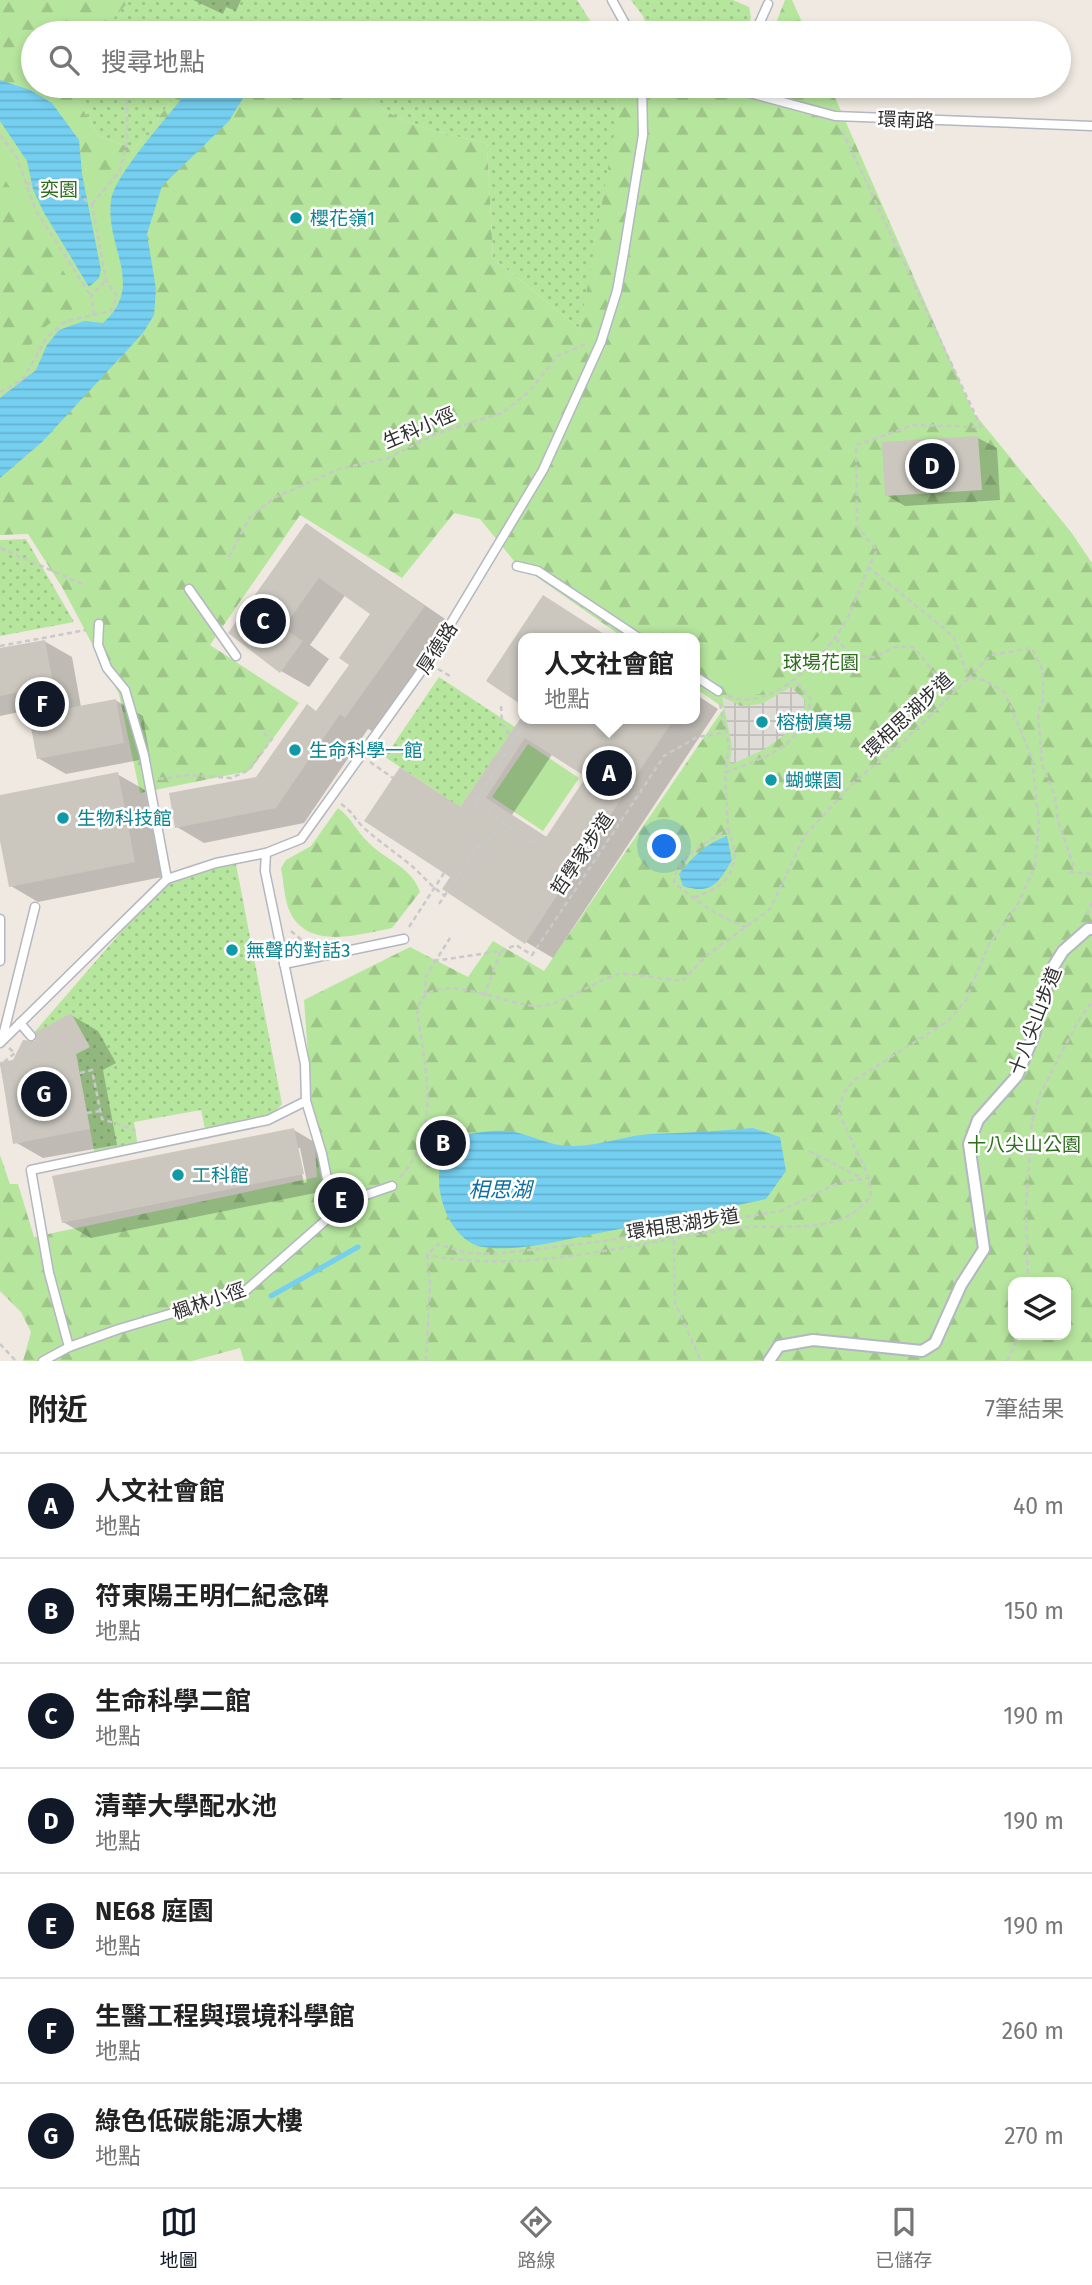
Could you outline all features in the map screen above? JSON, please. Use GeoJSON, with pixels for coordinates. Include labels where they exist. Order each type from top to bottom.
{"type":"FeatureCollection","features":[{"type":"Feature","properties":{"kind":"street","name":"十八尖山步道"},"geometry":{"type":"LineString","coordinates":[[769,1361],[779,1346],[813,1340],[922,1351],[935,1343],[961,1285],[984,1249],[969,1144],[978,1120],[1017,1076],[1034,1035],[1050,972],[1063,951],[1088,929],[1092,929]]}},
{"type":"Feature","properties":{"kind":"lane"},"geometry":{"type":"LineString","coordinates":[[612,0],[623,21]]}},
{"type":"Feature","properties":{"kind":"lane"},"geometry":{"type":"LineString","coordinates":[[760,21],[768,4]]}},
{"type":"Feature","properties":{"kind":"lane","name":"厚德路"},"geometry":{"type":"LineString","coordinates":[[1,1042],[167,879],[216,863],[266,853],[301,839],[427,663],[543,470],[601,342],[617,291],[643,135],[642,98]]}},
{"type":"Feature","properties":{"kind":"lane","name":"環南路"},"geometry":{"type":"LineString","coordinates":[[769,98],[835,116],[1092,126]]}},
{"type":"Feature","properties":{"kind":"lane"},"geometry":{"type":"LineString","coordinates":[[517,566],[530,567],[631,633]]}},
{"type":"Feature","properties":{"kind":"lane"},"geometry":{"type":"LineString","coordinates":[[189,589],[236,656]]}},
{"type":"Feature","properties":{"kind":"lane"},"geometry":{"type":"LineString","coordinates":[[99,626],[98,645],[107,668],[125,690],[149,780],[167,879]]}},
{"type":"Feature","properties":{"kind":"lane"},"geometry":{"type":"LineString","coordinates":[[700,679],[718,691]]}},
{"type":"Feature","properties":{"kind":"lane"},"geometry":{"type":"LineString","coordinates":[[266,853],[265,871],[305,1064],[306,1101],[322,1154],[334,1213]]}},
{"type":"Feature","properties":{"kind":"lane"},"geometry":{"type":"LineString","coordinates":[[1,1042],[36,907]]}},
{"type":"Feature","properties":{"kind":"lane"},"geometry":{"type":"LineString","coordinates":[[0,919],[0,961]]}},
{"type":"Feature","properties":{"kind":"lane"},"geometry":{"type":"LineString","coordinates":[[284,964],[404,939]]}},
{"type":"Feature","properties":{"kind":"lane"},"geometry":{"type":"LineString","coordinates":[[20,1023],[31,1036]]}},
{"type":"Feature","properties":{"kind":"lane"},"geometry":{"type":"LineString","coordinates":[[69,1347],[49,1273],[31,1170],[268,1120],[306,1101]]}},
{"type":"Feature","properties":{"kind":"lane","name":"楓林小徑"},"geometry":{"type":"LineString","coordinates":[[43,1361],[69,1347],[119,1329],[244,1292],[334,1213],[360,1197],[391,1186]]}},
{"type":"Feature","properties":{"kind":"path"},"geometry":{"type":"LineString","coordinates":[[92,204],[120,171],[127,141],[127,98]]}},
{"type":"Feature","properties":{"kind":"path"},"geometry":{"type":"LineString","coordinates":[[718,691],[740,701],[763,699],[793,679],[835,638],[877,550],[857,527],[856,445],[914,425],[981,427],[835,116]]}},
{"type":"Feature","properties":{"kind":"path"},"geometry":{"type":"LineString","coordinates":[[0,135],[14,155],[36,211],[91,296],[94,315]]}},
{"type":"Feature","properties":{"kind":"path"},"geometry":{"type":"LineString","coordinates":[[0,391],[23,379],[56,328],[66,321],[103,315],[116,305],[117,296],[106,280],[92,204],[69,190],[26,183]]}},
{"type":"Feature","properties":{"kind":"path"},"geometry":{"type":"LineString","coordinates":[[91,296],[106,280]]}},
{"type":"Feature","properties":{"kind":"path","name":"生科小徑"},"geometry":{"type":"LineString","coordinates":[[229,557],[248,518],[274,498],[339,469],[388,458],[438,433],[502,413],[530,391],[557,356],[589,343]]}},
{"type":"Feature","properties":{"kind":"path"},"geometry":{"type":"LineString","coordinates":[[0,548],[85,585]]}},
{"type":"Feature","properties":{"kind":"path"},"geometry":{"type":"LineString","coordinates":[[868,567],[953,636],[968,678],[991,655],[1032,648],[1043,671],[1043,700],[1038,712],[1042,764],[1055,797],[1058,821],[1073,864],[1071,872],[1092,874]]}},
{"type":"Feature","properties":{"kind":"path"},"geometry":{"type":"LineString","coordinates":[[0,646],[99,626]]}},
{"type":"Feature","properties":{"kind":"path"},"geometry":{"type":"LineString","coordinates":[[835,638],[853,656],[876,657],[894,647],[915,647],[934,673],[955,691]]}},
{"type":"Feature","properties":{"kind":"path"},"geometry":{"type":"LineString","coordinates":[[432,665],[450,676]]}},
{"type":"Feature","properties":{"kind":"path","name":"環相思湖步道"},"geometry":{"type":"LineString","coordinates":[[425,995],[453,986],[484,996],[542,1006],[621,973],[682,981],[706,956],[770,909],[805,835],[855,781],[905,740],[968,678],[985,680],[1005,693],[1032,758],[1039,823],[1035,866],[1017,906],[989,944],[966,1000],[948,1021],[853,1081],[844,1093],[838,1111],[869,1178],[871,1196],[858,1210],[843,1219],[810,1227],[732,1228],[569,1257],[462,1262],[427,1255]]}},
{"type":"Feature","properties":{"kind":"path"},"geometry":{"type":"LineString","coordinates":[[725,773],[771,754],[797,735],[808,715],[811,699],[793,679]]}},
{"type":"Feature","properties":{"kind":"path"},"geometry":{"type":"LineString","coordinates":[[694,897],[722,885],[736,860],[736,847],[728,829],[725,773],[729,745],[718,691]]}},
{"type":"Feature","properties":{"kind":"path"},"geometry":{"type":"LineString","coordinates":[[500,706],[502,724],[514,740]]}},
{"type":"Feature","properties":{"kind":"path"},"geometry":{"type":"LineString","coordinates":[[524,724],[474,804],[542,847]]}},
{"type":"Feature","properties":{"kind":"path"},"geometry":{"type":"LineString","coordinates":[[149,780],[190,775],[231,778],[249,770],[272,739],[260,731]]}},
{"type":"Feature","properties":{"kind":"path","name":"哲學家步道"},"geometry":{"type":"LineString","coordinates":[[501,951],[516,945],[532,955],[664,757],[696,737],[727,732]]}},
{"type":"Feature","properties":{"kind":"path"},"geometry":{"type":"LineString","coordinates":[[367,760],[393,778]]}},
{"type":"Feature","properties":{"kind":"path"},"geometry":{"type":"LineString","coordinates":[[337,801],[356,814],[360,824],[444,895]]}},
{"type":"Feature","properties":{"kind":"path"},"geometry":{"type":"LineString","coordinates":[[439,904],[478,846],[483,850],[502,822]]}},
{"type":"Feature","properties":{"kind":"path"},"geometry":{"type":"LineString","coordinates":[[728,829],[692,852],[675,871],[674,882],[722,918],[749,927]]}},
{"type":"Feature","properties":{"kind":"path"},"geometry":{"type":"LineString","coordinates":[[404,939],[444,873]]}},
{"type":"Feature","properties":{"kind":"path"},"geometry":{"type":"LineString","coordinates":[[391,1186],[408,1168],[419,1150],[424,1128],[428,1078],[417,1013],[418,1003],[425,995],[426,976],[450,938]]}},
{"type":"Feature","properties":{"kind":"path"},"geometry":{"type":"LineString","coordinates":[[434,961],[501,951],[484,996]]}},
{"type":"Feature","properties":{"kind":"path"},"geometry":{"type":"LineString","coordinates":[[1028,1277],[1026,1206],[1032,1123],[1040,1094],[1077,1023],[1092,1002]]}},
{"type":"Feature","properties":{"kind":"path"},"geometry":{"type":"LineString","coordinates":[[15,1053],[5,1061],[22,1142]]}},
{"type":"Feature","properties":{"kind":"path"},"geometry":{"type":"LineString","coordinates":[[80,1073],[92,1070],[102,1119],[135,1130]]}},
{"type":"Feature","properties":{"kind":"path"},"geometry":{"type":"LineString","coordinates":[[87,1113],[100,1111]]}},
{"type":"Feature","properties":{"kind":"path"},"geometry":{"type":"LineString","coordinates":[[809,1151],[862,1178]]}},
{"type":"Feature","properties":{"kind":"path"},"geometry":{"type":"LineString","coordinates":[[426,1361],[430,1284],[427,1255],[438,1244],[467,1253],[496,1254],[604,1241],[781,1211],[840,1182],[869,1178]]}},
{"type":"Feature","properties":{"kind":"path"},"geometry":{"type":"LineString","coordinates":[[674,1240],[675,1303],[701,1361]]}},
{"type":"Feature","properties":{"kind":"path"},"geometry":{"type":"LineString","coordinates":[[1007,1361],[1017,1340]]}},
{"type":"Feature","properties":{"kind":"path"},"geometry":{"type":"LineString","coordinates":[[0,1344],[16,1361]]}},
{"type":"Feature","properties":{"kind":"green space","name":"十八尖山公園"},"geometry":{"type":"Polygon","coordinates":[[[0,0],[130,0],[111,21],[21,21],[21,98],[77,98],[99,136],[134,149],[174,98],[369,98],[385,110],[416,125],[487,143],[493,258],[580,329],[618,112],[616,98],[835,98],[973,412],[1071,532],[1092,563],[1092,1361],[244,1361],[240,1348],[192,1361],[23,1361],[31,1332],[21,1312],[0,1291],[0,1155],[10,1184],[18,1184],[34,1237],[317,1177],[304,1000],[410,947],[468,977],[493,941],[544,971],[724,708],[700,691],[700,633],[617,633],[514,561],[480,519],[454,513],[402,578],[300,515],[210,645],[299,703],[249,771],[140,793],[119,694],[62,587],[28,534],[0,535],[0,0]]]}},
{"type":"Feature","properties":{"kind":"green space"},"geometry":{"type":"Polygon","coordinates":[[[130,0],[577,0],[590,21],[98,21],[120,11],[130,0]]]}},
{"type":"Feature","properties":{"kind":"green space"},"geometry":{"type":"Polygon","coordinates":[[[631,0],[733,0],[749,7],[751,17],[750,21],[645,21],[631,0]]]}},
{"type":"Feature","properties":{"kind":"green space"},"geometry":{"type":"Polygon","coordinates":[[[785,0],[792,0],[802,21],[777,21],[785,0]]]}},
{"type":"Feature","properties":{"kind":"green space"},"geometry":{"type":"Polygon","coordinates":[[[174,98],[134,149],[99,136],[77,100],[174,98]]]}},
{"type":"Feature","properties":{"kind":"green space"},"geometry":{"type":"Polygon","coordinates":[[[616,98],[618,112],[613,152],[580,329],[493,258],[487,143],[416,125],[385,110],[370,99],[616,98]]]}},
{"type":"Feature","properties":{"kind":"green space","name":"奕園"},"geometry":{"type":"Polygon","coordinates":[[[0,115],[42,138],[89,157],[103,192],[110,200],[125,283],[118,310],[103,323],[84,321],[47,345],[36,370],[0,398],[0,384],[14,371],[32,342],[44,328],[68,313],[76,305],[77,299],[76,291],[0,172],[0,115]]]}},
{"type":"Feature","properties":{"kind":"green space"},"geometry":{"type":"Polygon","coordinates":[[[26,539],[74,622],[0,636],[0,540],[26,539]]]}},
{"type":"Feature","properties":{"kind":"green space","name":"球場花園"},"geometry":{"type":"Polygon","coordinates":[[[831,625],[858,655],[813,696],[785,667],[831,625]]]}},
{"type":"Feature","properties":{"kind":"green space"},"geometry":{"type":"Polygon","coordinates":[[[731,656],[768,684],[760,694],[741,697],[712,681],[731,656]]]}},
{"type":"Feature","properties":{"kind":"green space"},"geometry":{"type":"Polygon","coordinates":[[[439,677],[515,727],[460,807],[385,757],[439,677]]]}},
{"type":"Feature","properties":{"kind":"green space"},"geometry":{"type":"Polygon","coordinates":[[[528,744],[579,778],[543,831],[492,797],[528,744]]]}},
{"type":"Feature","properties":{"kind":"green space"},"geometry":{"type":"Polygon","coordinates":[[[338,808],[368,842],[405,870],[416,883],[420,892],[392,928],[351,936],[322,936],[309,932],[298,924],[290,912],[281,868],[286,860],[311,846],[338,808]]]}},
{"type":"Feature","properties":{"kind":"green space"},"geometry":{"type":"Polygon","coordinates":[[[235,859],[282,1104],[268,1120],[206,1134],[201,1110],[134,1122],[138,1147],[95,1156],[76,1054],[89,1047],[71,1013],[31,1036],[167,879],[235,859]]]}},
{"type":"Feature","properties":{"kind":"shaded area","name":"榕樹廣場"},"geometry":{"type":"Polygon","coordinates":[[[791,687],[805,700],[804,713],[791,730],[765,749],[730,765],[732,745],[722,697],[741,706],[761,704],[791,687]]]}},
{"type":"Feature","properties":{"kind":"water"},"geometry":{"type":"Polygon","coordinates":[[[0,80],[21,87],[21,98],[44,98],[52,103],[79,140],[82,174],[101,270],[99,278],[89,287],[43,211],[33,189],[27,161],[0,121],[0,80]]]}},
{"type":"Feature","properties":{"kind":"water"},"geometry":{"type":"Polygon","coordinates":[[[182,98],[243,98],[229,121],[162,186],[147,234],[156,289],[154,315],[143,333],[42,442],[0,478],[0,398],[36,370],[47,345],[59,330],[84,321],[103,323],[115,309],[122,294],[123,280],[113,234],[111,201],[122,175],[182,98]]]}},
{"type":"Feature","properties":{"kind":"water"},"geometry":{"type":"Polygon","coordinates":[[[727,836],[732,860],[718,881],[701,889],[683,886],[679,874],[684,868],[706,847],[727,836]]]}},
{"type":"Feature","properties":{"kind":"water","name":"相思湖"},"geometry":{"type":"Polygon","coordinates":[[[753,1128],[780,1137],[786,1171],[766,1199],[680,1217],[538,1245],[483,1247],[468,1241],[455,1228],[440,1192],[439,1173],[443,1155],[454,1142],[470,1134],[507,1131],[574,1146],[643,1135],[753,1128]]]}},
{"type":"Feature","properties":{"kind":"building"},"geometry":{"type":"Polygon","coordinates":[[[978,436],[982,490],[885,496],[882,442],[978,436]]]}},
{"type":"Feature","properties":{"kind":"building"},"geometry":{"type":"Polygon","coordinates":[[[306,523],[425,606],[345,718],[340,714],[276,808],[175,828],[169,793],[256,777],[307,704],[316,711],[349,665],[339,658],[370,614],[319,578],[283,628],[303,641],[280,673],[228,633],[306,523]]]}},
{"type":"Feature","properties":{"kind":"building"},"geometry":{"type":"Polygon","coordinates":[[[543,595],[602,633],[518,633],[518,703],[486,681],[543,595]]]}},
{"type":"Feature","properties":{"kind":"building"},"geometry":{"type":"Polygon","coordinates":[[[45,640],[58,710],[116,699],[124,743],[37,759],[24,691],[0,696],[0,648],[45,640]]]}},
{"type":"Feature","properties":{"kind":"building"},"geometry":{"type":"Polygon","coordinates":[[[518,722],[671,724],[525,944],[442,889],[450,877],[364,821],[400,767],[460,807],[518,722]],[[525,738],[486,798],[546,837],[586,777],[525,738]]]}},
{"type":"Feature","properties":{"kind":"building","name":"生物科技館"},"geometry":{"type":"Polygon","coordinates":[[[118,772],[135,862],[9,887],[0,841],[0,795],[118,772]]]}},
{"type":"Feature","properties":{"kind":"building"},"geometry":{"type":"Polygon","coordinates":[[[71,1013],[90,1047],[76,1054],[90,1129],[13,1144],[0,1062],[13,1060],[23,1040],[35,1041],[36,1032],[71,1013]]]}},
{"type":"Feature","properties":{"kind":"building","name":"工科館"},"geometry":{"type":"Polygon","coordinates":[[[294,1128],[304,1174],[62,1223],[52,1176],[294,1128]]]}},
{"type":"Feature","properties":{"kind":"waterway"},"geometry":{"type":"LineString","coordinates":[[271,1296],[358,1247]]}},
{"type":"Feature","properties":{"kind":"place","name":"櫻花嶺1"},"geometry":{"type":"Point","coordinates":[296,218]}},
{"type":"Feature","properties":{"kind":"place","name":"清華大學配水池"},"geometry":{"type":"Point","coordinates":[932,466]}},
{"type":"Feature","properties":{"kind":"place","name":"生命科學二館"},"geometry":{"type":"Point","coordinates":[263,621]}},
{"type":"Feature","properties":{"kind":"place","name":"生醫工程與環境科學館"},"geometry":{"type":"Point","coordinates":[42,704]}},
{"type":"Feature","properties":{"kind":"place","name":"榕樹廣場"},"geometry":{"type":"Point","coordinates":[762,722]}},
{"type":"Feature","properties":{"kind":"place","name":"生命科學一館"},"geometry":{"type":"Point","coordinates":[295,750]}},
{"type":"Feature","properties":{"kind":"place","name":"人文社會館"},"geometry":{"type":"Point","coordinates":[609,773]}},
{"type":"Feature","properties":{"kind":"place","name":"蝴蝶園"},"geometry":{"type":"Point","coordinates":[771,780]}},
{"type":"Feature","properties":{"kind":"place","name":"生物科技館"},"geometry":{"type":"Point","coordinates":[63,818]}},
{"type":"Feature","properties":{"kind":"place","name":"無聲的對話3"},"geometry":{"type":"Point","coordinates":[232,950]}},
{"type":"Feature","properties":{"kind":"place","name":"綠色低碳能源大樓"},"geometry":{"type":"Point","coordinates":[44,1094]}},
{"type":"Feature","properties":{"kind":"place","name":"符東陽王明仁紀念碑"},"geometry":{"type":"Point","coordinates":[443,1143]}},
{"type":"Feature","properties":{"kind":"place","name":"工科館"},"geometry":{"type":"Point","coordinates":[178,1175]}},
{"type":"Feature","properties":{"kind":"place","name":"NE68 庭園"},"geometry":{"type":"Point","coordinates":[341,1200]}}]}
